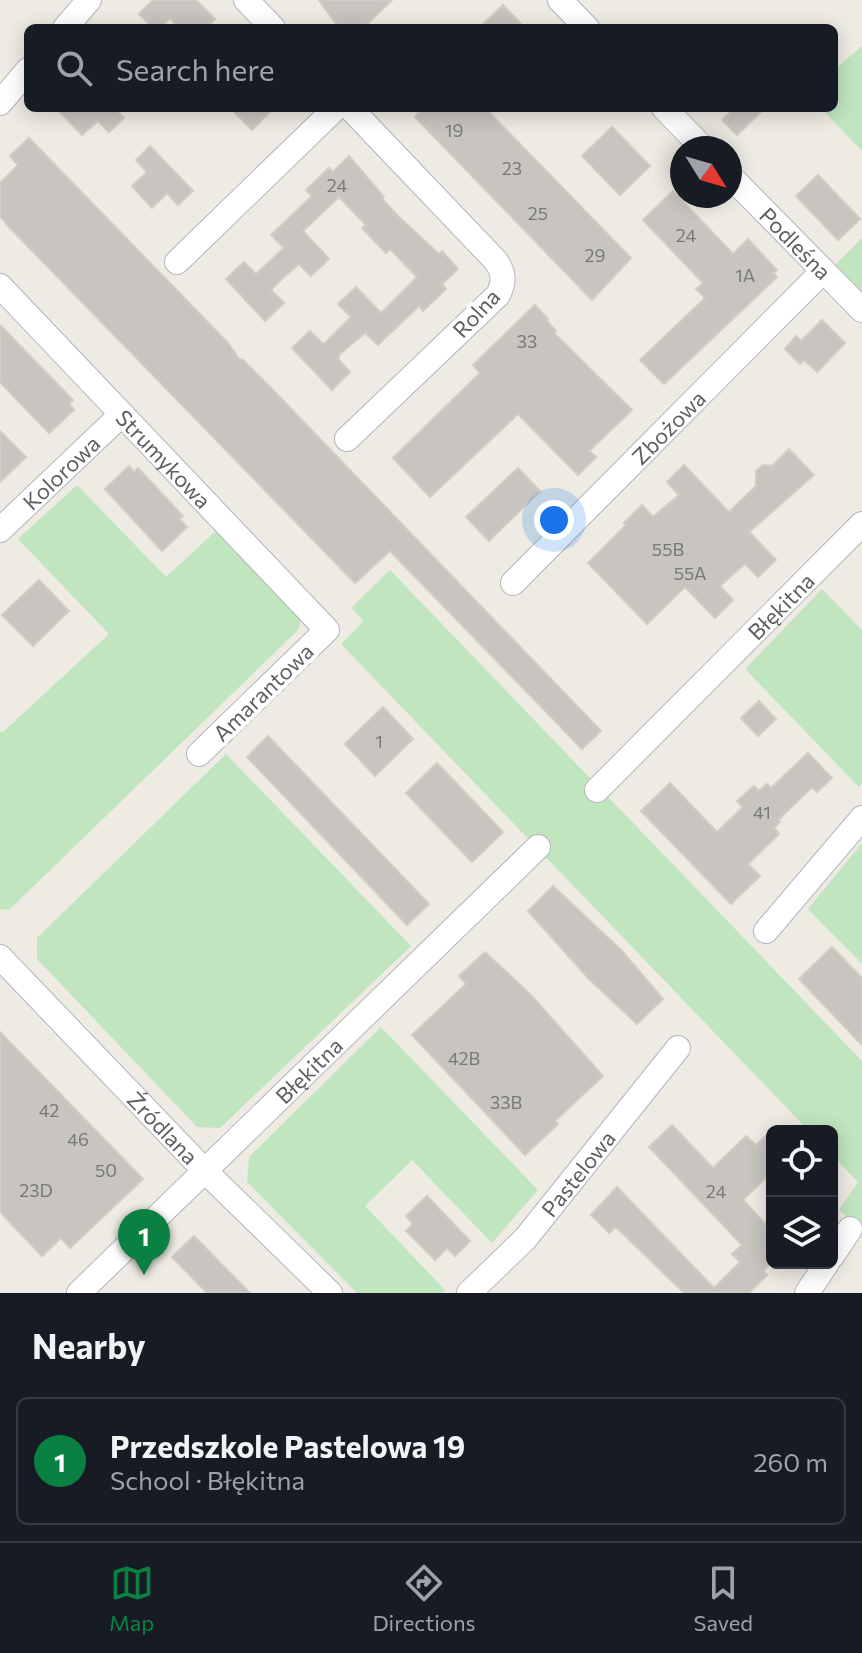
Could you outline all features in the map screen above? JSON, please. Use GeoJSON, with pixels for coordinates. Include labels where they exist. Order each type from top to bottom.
{"type":"FeatureCollection","features":[{"type":"Feature","properties":{"kind":"street"},"geometry":{"type":"LineString","coordinates":[[68,24],[89,0]]}},
{"type":"Feature","properties":{"kind":"street"},"geometry":{"type":"LineString","coordinates":[[246,0],[269,24]]}},
{"type":"Feature","properties":{"kind":"street"},"geometry":{"type":"LineString","coordinates":[[560,0],[583,24]]}},
{"type":"Feature","properties":{"kind":"street"},"geometry":{"type":"LineString","coordinates":[[0,103],[24,75]]}},
{"type":"Feature","properties":{"kind":"street"},"geometry":{"type":"LineString","coordinates":[[177,262],[332,112]]}},
{"type":"Feature","properties":{"kind":"street","name":"Rolna"},"geometry":{"type":"LineString","coordinates":[[347,439],[498,295],[503,280],[495,260],[354,112]]}},
{"type":"Feature","properties":{"kind":"street"},"geometry":{"type":"LineString","coordinates":[[668,112],[691,136]]}},
{"type":"Feature","properties":{"kind":"street","name":"Podleśna"},"geometry":{"type":"LineString","coordinates":[[742,189],[862,310]]}},
{"type":"Feature","properties":{"kind":"street","name":"Zbożowa"},"geometry":{"type":"LineString","coordinates":[[513,583],[822,272]]}},
{"type":"Feature","properties":{"kind":"street","name":"Strumykowa"},"geometry":{"type":"LineString","coordinates":[[0,286],[327,630]]}},
{"type":"Feature","properties":{"kind":"street","name":"Kolorowa"},"geometry":{"type":"LineString","coordinates":[[0,530],[122,414]]}},
{"type":"Feature","properties":{"kind":"street","name":"Błękitna"},"geometry":{"type":"LineString","coordinates":[[597,790],[862,524]]}},
{"type":"Feature","properties":{"kind":"street","name":"Amarantowa"},"geometry":{"type":"LineString","coordinates":[[199,754],[327,630]]}},
{"type":"Feature","properties":{"kind":"street"},"geometry":{"type":"LineString","coordinates":[[766,931],[862,818]]}},
{"type":"Feature","properties":{"kind":"street","name":"Błękitna"},"geometry":{"type":"LineString","coordinates":[[79,1293],[538,847]]}},
{"type":"Feature","properties":{"kind":"street","name":"Źródlana"},"geometry":{"type":"LineString","coordinates":[[0,957],[204,1170],[330,1293]]}},
{"type":"Feature","properties":{"kind":"street","name":"Pastelowa"},"geometry":{"type":"LineString","coordinates":[[469,1293],[525,1239],[678,1048]]}},
{"type":"Feature","properties":{"kind":"street"},"geometry":{"type":"LineString","coordinates":[[838,1247],[850,1229]]}},
{"type":"Feature","properties":{"kind":"street"},"geometry":{"type":"LineString","coordinates":[[807,1293],[823,1269]]}},
{"type":"Feature","properties":{"kind":"green space"},"geometry":{"type":"Polygon","coordinates":[[[862,46],[862,151],[825,112],[838,112],[838,67],[862,46]]]}},
{"type":"Feature","properties":{"kind":"green space"},"geometry":{"type":"Polygon","coordinates":[[[862,238],[862,291],[835,265],[862,238]]]}},
{"type":"Feature","properties":{"kind":"green space"},"geometry":{"type":"Polygon","coordinates":[[[77,485],[166,577],[219,528],[301,612],[299,629],[9,910],[0,909],[0,731],[2,733],[109,634],[18,539],[77,485]]]}},
{"type":"Feature","properties":{"kind":"green space"},"geometry":{"type":"Polygon","coordinates":[[[390,570],[862,1061],[862,1231],[839,1210],[858,1182],[838,1161],[838,1125],[803,1125],[341,644],[364,621],[351,608],[390,570]]]}},
{"type":"Feature","properties":{"kind":"green space"},"geometry":{"type":"Polygon","coordinates":[[[822,589],[862,630],[862,784],[859,787],[745,669],[822,589]]]}},
{"type":"Feature","properties":{"kind":"green space"},"geometry":{"type":"Polygon","coordinates":[[[226,754],[411,946],[220,1128],[197,1127],[37,959],[37,938],[226,754]]]}},
{"type":"Feature","properties":{"kind":"green space"},"geometry":{"type":"Polygon","coordinates":[[[862,843],[862,964],[808,909],[862,843]]]}},
{"type":"Feature","properties":{"kind":"green space"},"geometry":{"type":"Polygon","coordinates":[[[381,1027],[538,1190],[492,1243],[412,1160],[365,1206],[445,1290],[442,1293],[357,1293],[247,1182],[249,1157],[381,1027]]]}},
{"type":"Feature","properties":{"kind":"building"},"geometry":{"type":"Polygon","coordinates":[[[153,0],[196,0],[215,19],[210,24],[175,24],[170,18],[164,24],[149,24],[139,14],[153,0]]]}},
{"type":"Feature","properties":{"kind":"building"},"geometry":{"type":"Polygon","coordinates":[[[319,0],[392,0],[367,24],[336,24],[319,0]]]}},
{"type":"Feature","properties":{"kind":"building"},"geometry":{"type":"Polygon","coordinates":[[[503,5],[521,24],[483,24],[503,5]]]}},
{"type":"Feature","properties":{"kind":"building"},"geometry":{"type":"Polygon","coordinates":[[[60,112],[118,112],[124,118],[109,132],[98,121],[82,135],[60,112]]]}},
{"type":"Feature","properties":{"kind":"building"},"geometry":{"type":"Polygon","coordinates":[[[234,112],[270,112],[252,130],[234,112]]]}},
{"type":"Feature","properties":{"kind":"building"},"geometry":{"type":"Polygon","coordinates":[[[420,112],[489,112],[631,258],[592,300],[415,117],[420,112]]]}},
{"type":"Feature","properties":{"kind":"building"},"geometry":{"type":"Polygon","coordinates":[[[731,112],[761,112],[737,135],[722,120],[731,112]]]}},
{"type":"Feature","properties":{"kind":"building"},"geometry":{"type":"Polygon","coordinates":[[[612,127],[650,166],[620,195],[582,156],[612,127]]]}},
{"type":"Feature","properties":{"kind":"building"},"geometry":{"type":"Polygon","coordinates":[[[29,138],[601,731],[582,749],[390,551],[355,583],[8,226],[0,216],[0,183],[18,165],[10,156],[29,138]]]}},
{"type":"Feature","properties":{"kind":"building"},"geometry":{"type":"Polygon","coordinates":[[[150,146],[193,191],[178,205],[167,193],[152,208],[132,186],[147,172],[136,160],[150,146]]]}},
{"type":"Feature","properties":{"kind":"building"},"geometry":{"type":"Polygon","coordinates":[[[349,156],[399,217],[439,254],[442,251],[458,269],[442,284],[446,289],[423,311],[419,306],[378,345],[365,333],[340,354],[338,359],[350,372],[332,390],[292,348],[310,331],[323,344],[327,341],[351,317],[338,304],[356,287],[381,313],[417,277],[390,249],[386,253],[362,228],[366,225],[339,197],[303,231],[329,259],[311,276],[299,264],[283,278],[271,290],[284,303],[265,321],[226,279],[244,262],[256,274],[284,248],[271,235],[312,196],[306,190],[329,168],[333,172],[349,156]]]}},
{"type":"Feature","properties":{"kind":"building"},"geometry":{"type":"Polygon","coordinates":[[[818,175],[860,219],[838,240],[796,196],[818,175]]]}},
{"type":"Feature","properties":{"kind":"building"},"geometry":{"type":"Polygon","coordinates":[[[670,194],[670,208],[689,208],[733,254],[748,239],[777,270],[773,273],[777,277],[664,384],[640,360],[705,298],[696,289],[703,283],[643,220],[670,194]]]}},
{"type":"Feature","properties":{"kind":"building"},"geometry":{"type":"Polygon","coordinates":[[[535,305],[548,319],[556,331],[554,333],[632,410],[589,451],[596,457],[578,475],[518,414],[430,497],[393,458],[480,373],[473,365],[535,305]]]}},
{"type":"Feature","properties":{"kind":"building"},"geometry":{"type":"Polygon","coordinates":[[[822,320],[845,343],[817,372],[804,360],[800,364],[785,349],[796,336],[801,341],[822,320]]]}},
{"type":"Feature","properties":{"kind":"building"},"geometry":{"type":"Polygon","coordinates":[[[0,325],[73,400],[69,404],[74,410],[49,433],[0,382],[0,325]]]}},
{"type":"Feature","properties":{"kind":"building"},"geometry":{"type":"Polygon","coordinates":[[[0,431],[26,457],[0,482],[0,431]]]}},
{"type":"Feature","properties":{"kind":"building"},"geometry":{"type":"Polygon","coordinates":[[[789,449],[814,475],[749,532],[776,560],[758,577],[745,564],[720,586],[733,600],[715,618],[685,587],[647,624],[588,563],[642,505],[653,517],[679,495],[667,482],[684,465],[729,512],[756,486],[756,471],[763,465],[772,466],[789,449]]]}},
{"type":"Feature","properties":{"kind":"building"},"geometry":{"type":"Polygon","coordinates":[[[129,466],[134,472],[138,468],[183,516],[179,519],[187,527],[162,551],[105,489],[129,466]]]}},
{"type":"Feature","properties":{"kind":"building"},"geometry":{"type":"Polygon","coordinates":[[[518,468],[540,491],[489,541],[466,517],[518,468]]]}},
{"type":"Feature","properties":{"kind":"building"},"geometry":{"type":"Polygon","coordinates":[[[39,580],[69,611],[33,646],[2,615],[39,580]]]}},
{"type":"Feature","properties":{"kind":"building"},"geometry":{"type":"Polygon","coordinates":[[[759,701],[776,719],[758,736],[741,718],[759,701]]]}},
{"type":"Feature","properties":{"kind":"building"},"geometry":{"type":"Polygon","coordinates":[[[383,707],[413,739],[375,776],[345,744],[383,707]]]}},
{"type":"Feature","properties":{"kind":"building"},"geometry":{"type":"Polygon","coordinates":[[[268,736],[429,904],[407,925],[247,757],[268,736]]]}},
{"type":"Feature","properties":{"kind":"building"},"geometry":{"type":"Polygon","coordinates":[[[808,753],[832,778],[817,792],[812,787],[778,820],[780,822],[774,828],[779,834],[748,864],[760,876],[731,904],[641,811],[670,783],[717,832],[743,807],[737,801],[754,786],[759,791],[767,784],[771,788],[808,753]]]}},
{"type":"Feature","properties":{"kind":"building"},"geometry":{"type":"Polygon","coordinates":[[[437,763],[503,832],[472,862],[406,793],[437,763]]]}},
{"type":"Feature","properties":{"kind":"building"},"geometry":{"type":"Polygon","coordinates":[[[553,886],[622,951],[663,999],[637,1024],[589,979],[528,911],[553,886]]]}},
{"type":"Feature","properties":{"kind":"building"},"geometry":{"type":"Polygon","coordinates":[[[832,947],[862,978],[862,1045],[799,979],[832,947]]]}},
{"type":"Feature","properties":{"kind":"building"},"geometry":{"type":"Polygon","coordinates":[[[485,952],[531,995],[603,1076],[555,1121],[558,1124],[525,1155],[412,1035],[466,984],[459,976],[485,952]]]}},
{"type":"Feature","properties":{"kind":"building"},"geometry":{"type":"Polygon","coordinates":[[[0,1032],[143,1179],[70,1248],[61,1238],[42,1256],[0,1212],[0,1032]]]}},
{"type":"Feature","properties":{"kind":"building"},"geometry":{"type":"Polygon","coordinates":[[[672,1125],[713,1168],[746,1136],[756,1145],[766,1136],[766,1178],[743,1200],[766,1225],[766,1268],[763,1271],[767,1275],[749,1293],[684,1293],[616,1227],[609,1233],[591,1215],[617,1187],[714,1288],[740,1262],[732,1254],[742,1245],[649,1147],[672,1125]]]}},
{"type":"Feature","properties":{"kind":"building"},"geometry":{"type":"Polygon","coordinates":[[[427,1196],[470,1241],[455,1256],[447,1248],[435,1260],[406,1231],[413,1224],[406,1216],[427,1196]]]}},
{"type":"Feature","properties":{"kind":"building"},"geometry":{"type":"Polygon","coordinates":[[[194,1236],[250,1293],[207,1293],[172,1257],[194,1236]]]}},
{"type":"Feature","properties":{"kind":"place","name":"Przedszkole Pastelowa 19"},"geometry":{"type":"Point","coordinates":[144,1275]}}]}
